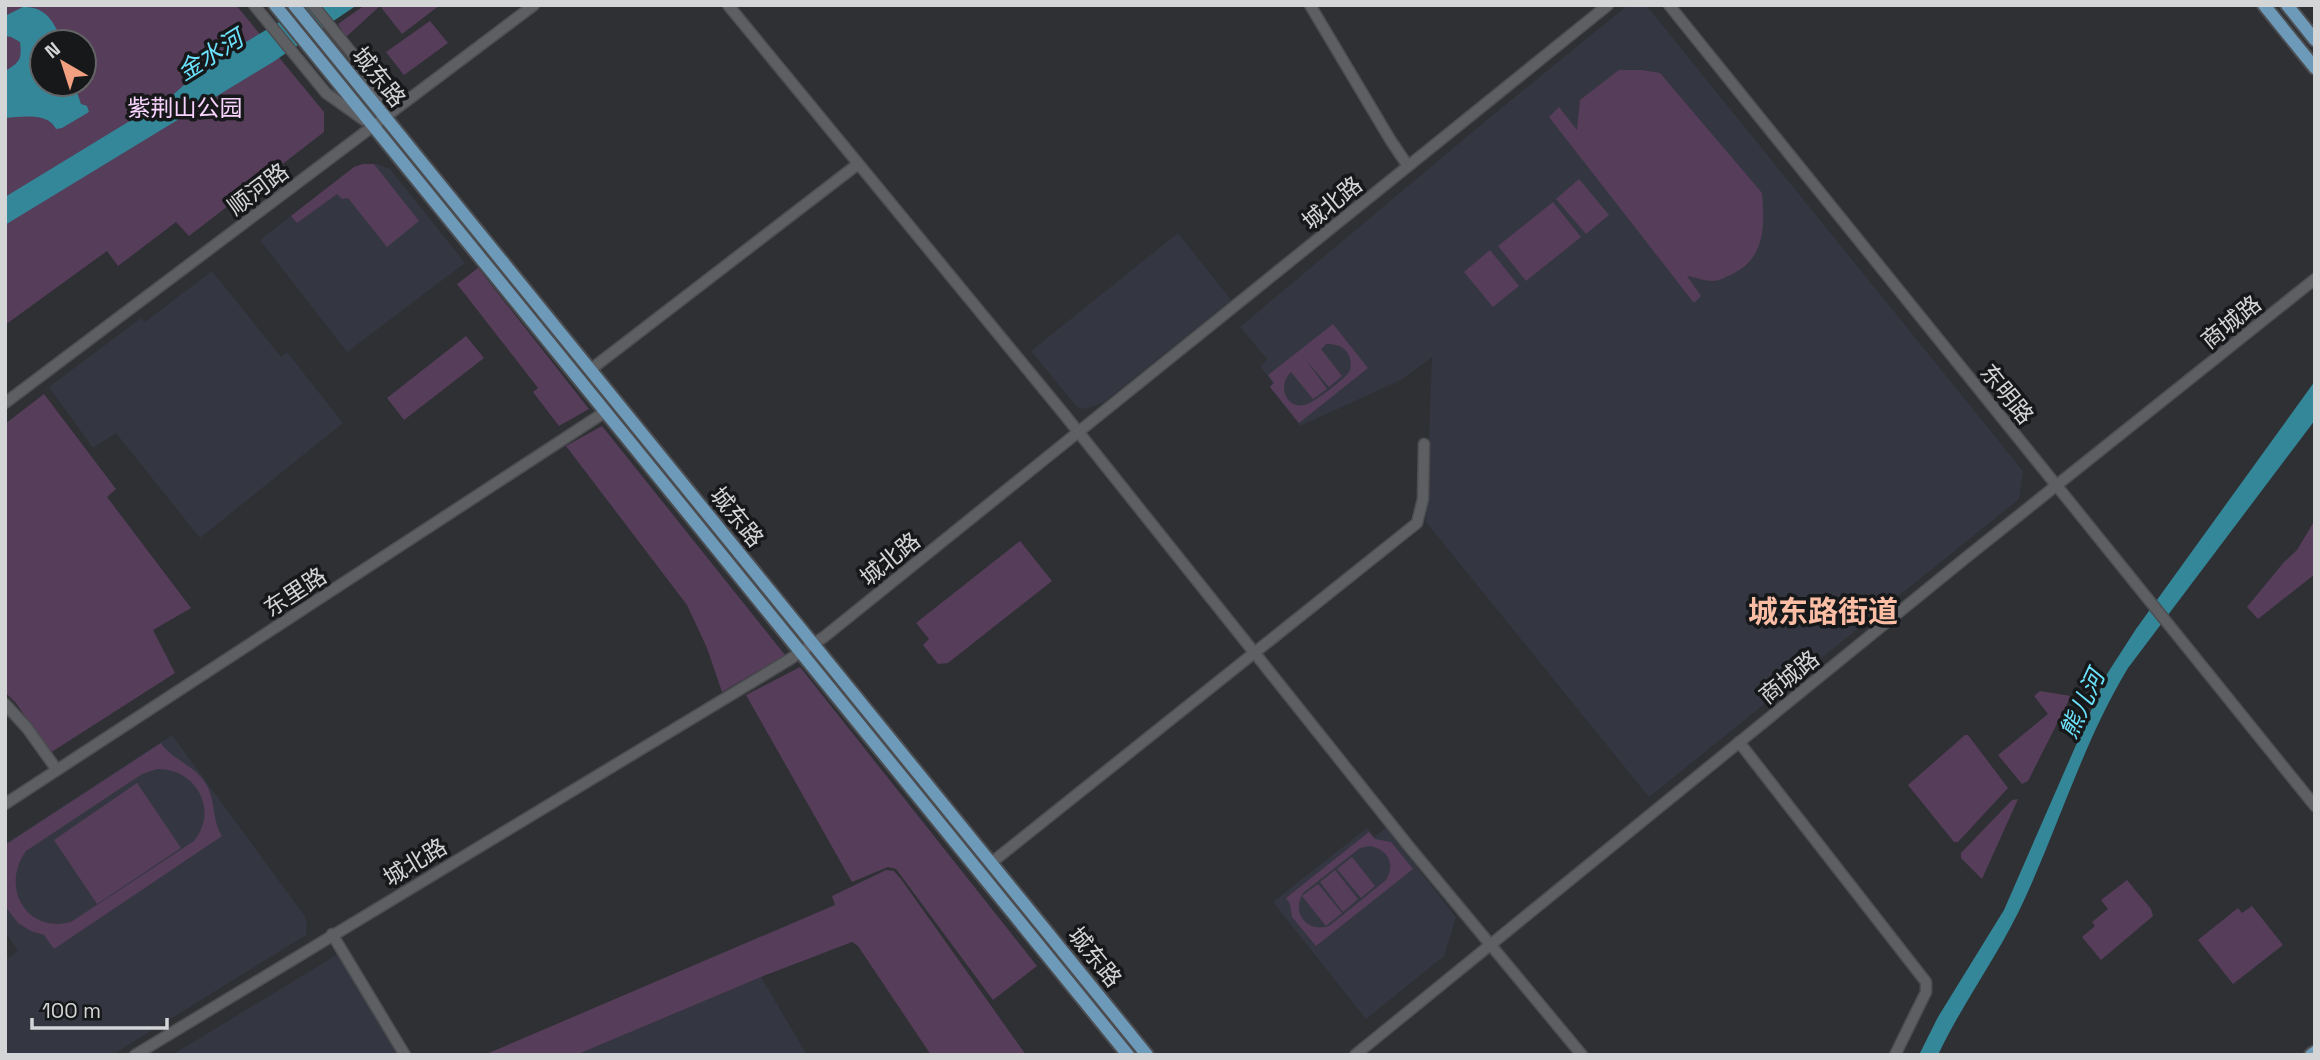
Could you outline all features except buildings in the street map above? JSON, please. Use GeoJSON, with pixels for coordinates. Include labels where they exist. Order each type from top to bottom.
{"type":"FeatureCollection","features":[{"type":"Feature","properties":{"kind":"main road","name":"城东路"},"geometry":{"type":"LineString","coordinates":[[294,5],[1147,1055]]}},
{"type":"Feature","properties":{"kind":"main road"},"geometry":{"type":"LineString","coordinates":[[2264,5],[2315,68]]}},
{"type":"Feature","properties":{"kind":"main road"},"geometry":{"type":"LineString","coordinates":[[2287,5],[2315,40]]}},
{"type":"Feature","properties":{"kind":"main road","name":"城东路"},"geometry":{"type":"LineString","coordinates":[[278,9],[1128,1055]]}},
{"type":"Feature","properties":{"kind":"street"},"geometry":{"type":"LineString","coordinates":[[254,5],[326,93],[373,126]]}},
{"type":"Feature","properties":{"kind":"street"},"geometry":{"type":"LineString","coordinates":[[313,5],[364,68],[384,117]]}},
{"type":"Feature","properties":{"kind":"street","name":"顺河路"},"geometry":{"type":"LineString","coordinates":[[5,403],[534,5]]}},
{"type":"Feature","properties":{"kind":"street"},"geometry":{"type":"LineString","coordinates":[[728,5],[1078,432],[1411,849],[1582,1055]]}},
{"type":"Feature","properties":{"kind":"street"},"geometry":{"type":"LineString","coordinates":[[1310,5],[1408,166]]}},
{"type":"Feature","properties":{"kind":"street","name":"城北路"},"geometry":{"type":"LineString","coordinates":[[135,1055],[813,644],[1608,5]]}},
{"type":"Feature","properties":{"kind":"street","name":"东明路"},"geometry":{"type":"LineString","coordinates":[[1669,5],[2315,806]]}},
{"type":"Feature","properties":{"kind":"street"},"geometry":{"type":"LineString","coordinates":[[590,370],[858,164]]}},
{"type":"Feature","properties":{"kind":"street","name":"商城路"},"geometry":{"type":"LineString","coordinates":[[1355,1055],[2315,279]]}},
{"type":"Feature","properties":{"kind":"street","name":"东里路"},"geometry":{"type":"LineString","coordinates":[[5,804],[605,412]]}},
{"type":"Feature","properties":{"kind":"street"},"geometry":{"type":"LineString","coordinates":[[991,863],[1417,523],[1423,499],[1424,444]]}},
{"type":"Feature","properties":{"kind":"street"},"geometry":{"type":"LineString","coordinates":[[5,704],[27,728],[57,770]]}},
{"type":"Feature","properties":{"kind":"street"},"geometry":{"type":"LineString","coordinates":[[1739,742],[1926,982],[1926,992],[1896,1054]]}},
{"type":"Feature","properties":{"kind":"street"},"geometry":{"type":"LineString","coordinates":[[332,934],[405,1055]]}},
{"type":"Feature","properties":{"kind":"shaded area"},"geometry":{"type":"Polygon","coordinates":[[[1628,5],[1646,5],[2023,471],[2019,499],[1649,797],[1426,522],[1432,357],[1401,380],[1300,426],[1269,386],[1273,383],[1261,367],[1267,359],[1240,327],[1628,5]]]}},
{"type":"Feature","properties":{"kind":"shaded area"},"geometry":{"type":"Polygon","coordinates":[[[377,164],[390,169],[465,263],[347,352],[260,240],[354,167],[377,164]]]}},
{"type":"Feature","properties":{"kind":"shaded area"},"geometry":{"type":"Polygon","coordinates":[[[1178,233],[1231,300],[1104,402],[1086,409],[1077,407],[1031,351],[1178,233]]]}},
{"type":"Feature","properties":{"kind":"shaded area"},"geometry":{"type":"Polygon","coordinates":[[[212,271],[281,357],[287,352],[343,423],[200,538],[116,433],[93,448],[49,387],[141,318],[145,322],[212,271]]]}},
{"type":"Feature","properties":{"kind":"shaded area"},"geometry":{"type":"Polygon","coordinates":[[[172,735],[304,915],[307,923],[306,935],[112,1055],[8,1055],[5,1051],[5,960],[18,951],[5,932],[5,844],[172,735]]]}},
{"type":"Feature","properties":{"kind":"shaded area"},"geometry":{"type":"Polygon","coordinates":[[[1367,828],[1374,837],[1386,828],[1456,917],[1444,956],[1366,1019],[1273,902],[1367,828]]]}},
{"type":"Feature","properties":{"kind":"shaded area"},"geometry":{"type":"Polygon","coordinates":[[[338,954],[398,1055],[172,1055],[246,1010],[338,954]]]}},
{"type":"Feature","properties":{"kind":"shaded area"},"geometry":{"type":"Polygon","coordinates":[[[761,977],[807,1055],[576,1055],[761,977]]]}},
{"type":"Feature","properties":{"kind":"green space","name":"紫荆山公园"},"geometry":{"type":"Polygon","coordinates":[[[5,5],[236,5],[324,112],[324,132],[189,236],[176,222],[118,266],[107,251],[5,325],[5,5]]]}},
{"type":"Feature","properties":{"kind":"green space"},"geometry":{"type":"Polygon","coordinates":[[[365,5],[440,5],[402,34],[380,6],[346,37],[338,24],[365,5]]]}},
{"type":"Feature","properties":{"kind":"green space"},"geometry":{"type":"Polygon","coordinates":[[[430,21],[448,43],[404,75],[386,52],[430,21]]]}},
{"type":"Feature","properties":{"kind":"green space"},"geometry":{"type":"Polygon","coordinates":[[[1619,70],[1660,73],[1762,193],[1762,231],[1756,252],[1740,270],[1719,280],[1710,281],[1687,276],[1701,296],[1694,303],[1549,117],[1559,107],[1577,130],[1580,100],[1619,70]]]}},
{"type":"Feature","properties":{"kind":"green space"},"geometry":{"type":"Polygon","coordinates":[[[374,164],[419,221],[387,247],[348,198],[342,199],[337,194],[297,223],[291,216],[354,167],[374,164]]]}},
{"type":"Feature","properties":{"kind":"green space"},"geometry":{"type":"Polygon","coordinates":[[[1579,179],[1609,215],[1586,234],[1556,199],[1579,179]]]}},
{"type":"Feature","properties":{"kind":"green space"},"geometry":{"type":"Polygon","coordinates":[[[1553,202],[1581,237],[1526,281],[1498,246],[1553,202]]]}},
{"type":"Feature","properties":{"kind":"green space"},"geometry":{"type":"Polygon","coordinates":[[[1490,250],[1519,286],[1493,307],[1464,272],[1490,250]]]}},
{"type":"Feature","properties":{"kind":"green space"},"geometry":{"type":"Polygon","coordinates":[[[478,268],[589,409],[559,426],[533,392],[538,388],[457,284],[478,268]]]}},
{"type":"Feature","properties":{"kind":"green space"},"geometry":{"type":"Polygon","coordinates":[[[1333,324],[1368,368],[1299,423],[1270,387],[1274,383],[1268,375],[1333,324]],[[1326,344],[1321,349],[1342,376],[1329,387],[1306,360],[1327,389],[1313,399],[1291,372],[1284,389],[1292,403],[1309,404],[1349,372],[1350,358],[1345,350],[1340,346],[1326,344]]]}},
{"type":"Feature","properties":{"kind":"green space"},"geometry":{"type":"Polygon","coordinates":[[[466,336],[484,358],[404,420],[387,398],[466,336]]]}},
{"type":"Feature","properties":{"kind":"green space"},"geometry":{"type":"Polygon","coordinates":[[[44,394],[116,489],[107,497],[191,608],[153,630],[175,673],[50,753],[16,703],[5,692],[5,424],[44,394]]]}},
{"type":"Feature","properties":{"kind":"green space"},"geometry":{"type":"Polygon","coordinates":[[[602,426],[785,655],[722,692],[707,648],[687,605],[566,446],[602,426]]]}},
{"type":"Feature","properties":{"kind":"green space"},"geometry":{"type":"Polygon","coordinates":[[[2315,520],[2315,574],[2258,619],[2247,607],[2297,550],[2315,520]]]}},
{"type":"Feature","properties":{"kind":"green space"},"geometry":{"type":"Polygon","coordinates":[[[1020,541],[1052,581],[948,663],[938,664],[923,645],[929,639],[916,623],[1020,541]]]}},
{"type":"Feature","properties":{"kind":"green space"},"geometry":{"type":"Polygon","coordinates":[[[800,667],[1037,966],[993,1000],[896,869],[888,867],[852,882],[746,695],[800,667]]]}},
{"type":"Feature","properties":{"kind":"green space"},"geometry":{"type":"Polygon","coordinates":[[[2040,691],[2071,696],[2028,781],[2022,784],[1998,755],[2048,714],[2034,696],[2040,691]]]}},
{"type":"Feature","properties":{"kind":"green space"},"geometry":{"type":"Polygon","coordinates":[[[1968,735],[2008,788],[1958,842],[1954,842],[1908,785],[1968,735]]]}},
{"type":"Feature","properties":{"kind":"green space"},"geometry":{"type":"Polygon","coordinates":[[[161,743],[196,772],[206,784],[222,836],[54,949],[44,935],[18,923],[5,906],[5,845],[161,743]],[[157,769],[142,774],[26,851],[16,879],[17,892],[30,914],[41,921],[55,924],[71,922],[194,841],[201,829],[204,804],[192,783],[183,775],[157,769]]]}},
{"type":"Feature","properties":{"kind":"green space"},"geometry":{"type":"Polygon","coordinates":[[[137,783],[181,848],[97,904],[54,840],[137,783]]]}},
{"type":"Feature","properties":{"kind":"green space"},"geometry":{"type":"Polygon","coordinates":[[[2018,799],[1982,879],[1961,858],[1961,853],[2012,800],[2018,799]]]}},
{"type":"Feature","properties":{"kind":"green space"},"geometry":{"type":"Polygon","coordinates":[[[1369,832],[1375,839],[1391,842],[1413,869],[1316,946],[1292,917],[1286,898],[1369,832]],[[1360,848],[1303,893],[1299,908],[1303,920],[1314,927],[1329,926],[1386,880],[1390,863],[1386,854],[1376,848],[1360,848]]]}},
{"type":"Feature","properties":{"kind":"green space"},"geometry":{"type":"Polygon","coordinates":[[[1352,857],[1375,886],[1361,898],[1337,869],[1352,857]]]}},
{"type":"Feature","properties":{"kind":"green space"},"geometry":{"type":"Polygon","coordinates":[[[886,870],[894,871],[901,879],[1026,1055],[931,1055],[858,946],[852,942],[576,1055],[484,1055],[835,905],[832,896],[886,870]]]}},
{"type":"Feature","properties":{"kind":"green space"},"geometry":{"type":"Polygon","coordinates":[[[1335,870],[1358,899],[1343,912],[1320,882],[1335,870]]]}},
{"type":"Feature","properties":{"kind":"green space"},"geometry":{"type":"Polygon","coordinates":[[[2127,880],[2151,909],[2153,916],[2101,960],[2082,937],[2095,926],[2092,922],[2108,909],[2101,900],[2127,880]]]}},
{"type":"Feature","properties":{"kind":"green space"},"geometry":{"type":"Polygon","coordinates":[[[1318,884],[1342,913],[1326,926],[1302,896],[1318,884]]]}},
{"type":"Feature","properties":{"kind":"green space"},"geometry":{"type":"Polygon","coordinates":[[[2252,906],[2283,945],[2233,984],[2198,940],[2238,908],[2242,913],[2252,906]]]}},
{"type":"Feature","properties":{"kind":"water"},"geometry":{"type":"Polygon","coordinates":[[[308,5],[357,5],[273,62],[5,225],[5,197],[174,94],[221,57],[308,5]]]}},
{"type":"Feature","properties":{"kind":"water"},"geometry":{"type":"Polygon","coordinates":[[[23,7],[31,7],[43,12],[55,28],[28,28],[28,98],[79,98],[89,112],[56,129],[41,118],[5,118],[5,71],[17,63],[21,53],[20,42],[5,36],[5,16],[23,7]]]}},
{"type":"Feature","properties":{"kind":"water"},"geometry":{"type":"Polygon","coordinates":[[[2315,381],[2315,420],[2128,668],[2099,723],[2026,896],[2005,937],[1938,1055],[1919,1055],[1938,1017],[2004,910],[2107,674],[2136,629],[2315,381]]]}},
{"type":"Feature","properties":{"kind":"district","name":"城东路街道"},"geometry":{"type":"Point","coordinates":[1823,611]}},
{"type":"Feature","properties":{"kind":"water label","name":"金水河"},"geometry":{"type":"Point","coordinates":[210,55]}},
{"type":"Feature","properties":{"kind":"water label","name":"熊儿河"},"geometry":{"type":"Point","coordinates":[2082,704]}}]}
